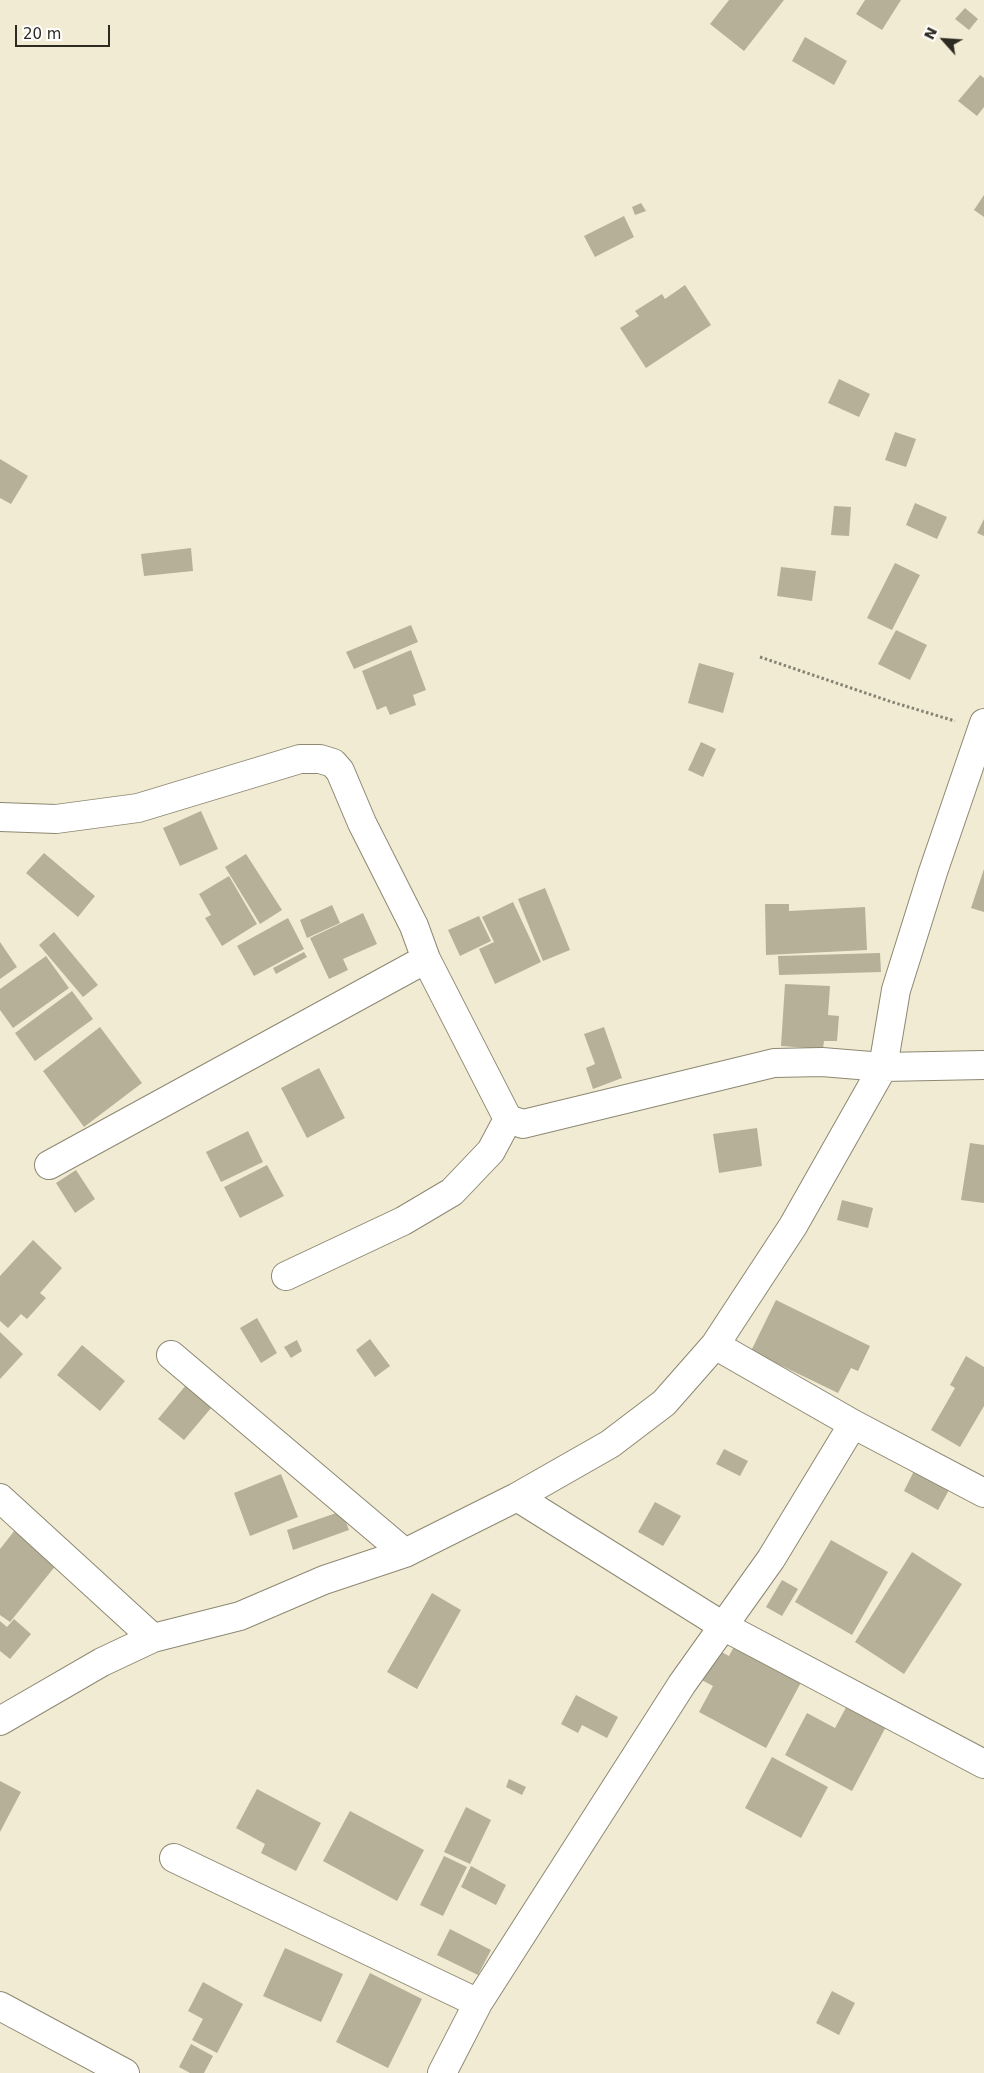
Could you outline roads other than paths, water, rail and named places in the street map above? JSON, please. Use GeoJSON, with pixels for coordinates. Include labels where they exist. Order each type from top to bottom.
{"type":"FeatureCollection","features":[{"type":"Feature","properties":{"kind":"street"},"geometry":{"type":"LineString","coordinates":[[0,1722],[102,1662],[153,1638],[240,1616],[324,1580],[405,1552],[517,1497],[610,1444],[664,1403],[715,1345],[793,1226],[883,1066],[896,990],[983,726]]}},
{"type":"Feature","properties":{"kind":"street"},"geometry":{"type":"LineString","coordinates":[[0,817],[56,819],[138,808],[300,759],[320,759],[332,763],[340,771],[362,823],[414,926],[426,959],[508,1119],[523,1124],[774,1063],[822,1062],[883,1066],[984,1065]]}},
{"type":"Feature","properties":{"kind":"street"},"geometry":{"type":"LineString","coordinates":[[49,1165],[426,959]]}},
{"type":"Feature","properties":{"kind":"street"},"geometry":{"type":"LineString","coordinates":[[286,1276],[403,1221],[452,1192],[491,1151],[508,1119]]}},
{"type":"Feature","properties":{"kind":"street"},"geometry":{"type":"LineString","coordinates":[[715,1345],[853,1424],[984,1493]]}},
{"type":"Feature","properties":{"kind":"street"},"geometry":{"type":"LineString","coordinates":[[171,1355],[405,1552]]}},
{"type":"Feature","properties":{"kind":"street"},"geometry":{"type":"LineString","coordinates":[[442,2073],[478,2003],[682,1684],[771,1559],[853,1424]]}},
{"type":"Feature","properties":{"kind":"street"},"geometry":{"type":"LineString","coordinates":[[517,1497],[723,1626],[984,1764]]}},
{"type":"Feature","properties":{"kind":"street"},"geometry":{"type":"LineString","coordinates":[[0,1498],[153,1638]]}},
{"type":"Feature","properties":{"kind":"street"},"geometry":{"type":"LineString","coordinates":[[174,1858],[478,2003]]}},
{"type":"Feature","properties":{"kind":"street"},"geometry":{"type":"LineString","coordinates":[[0,2006],[125,2073]]}}]}
